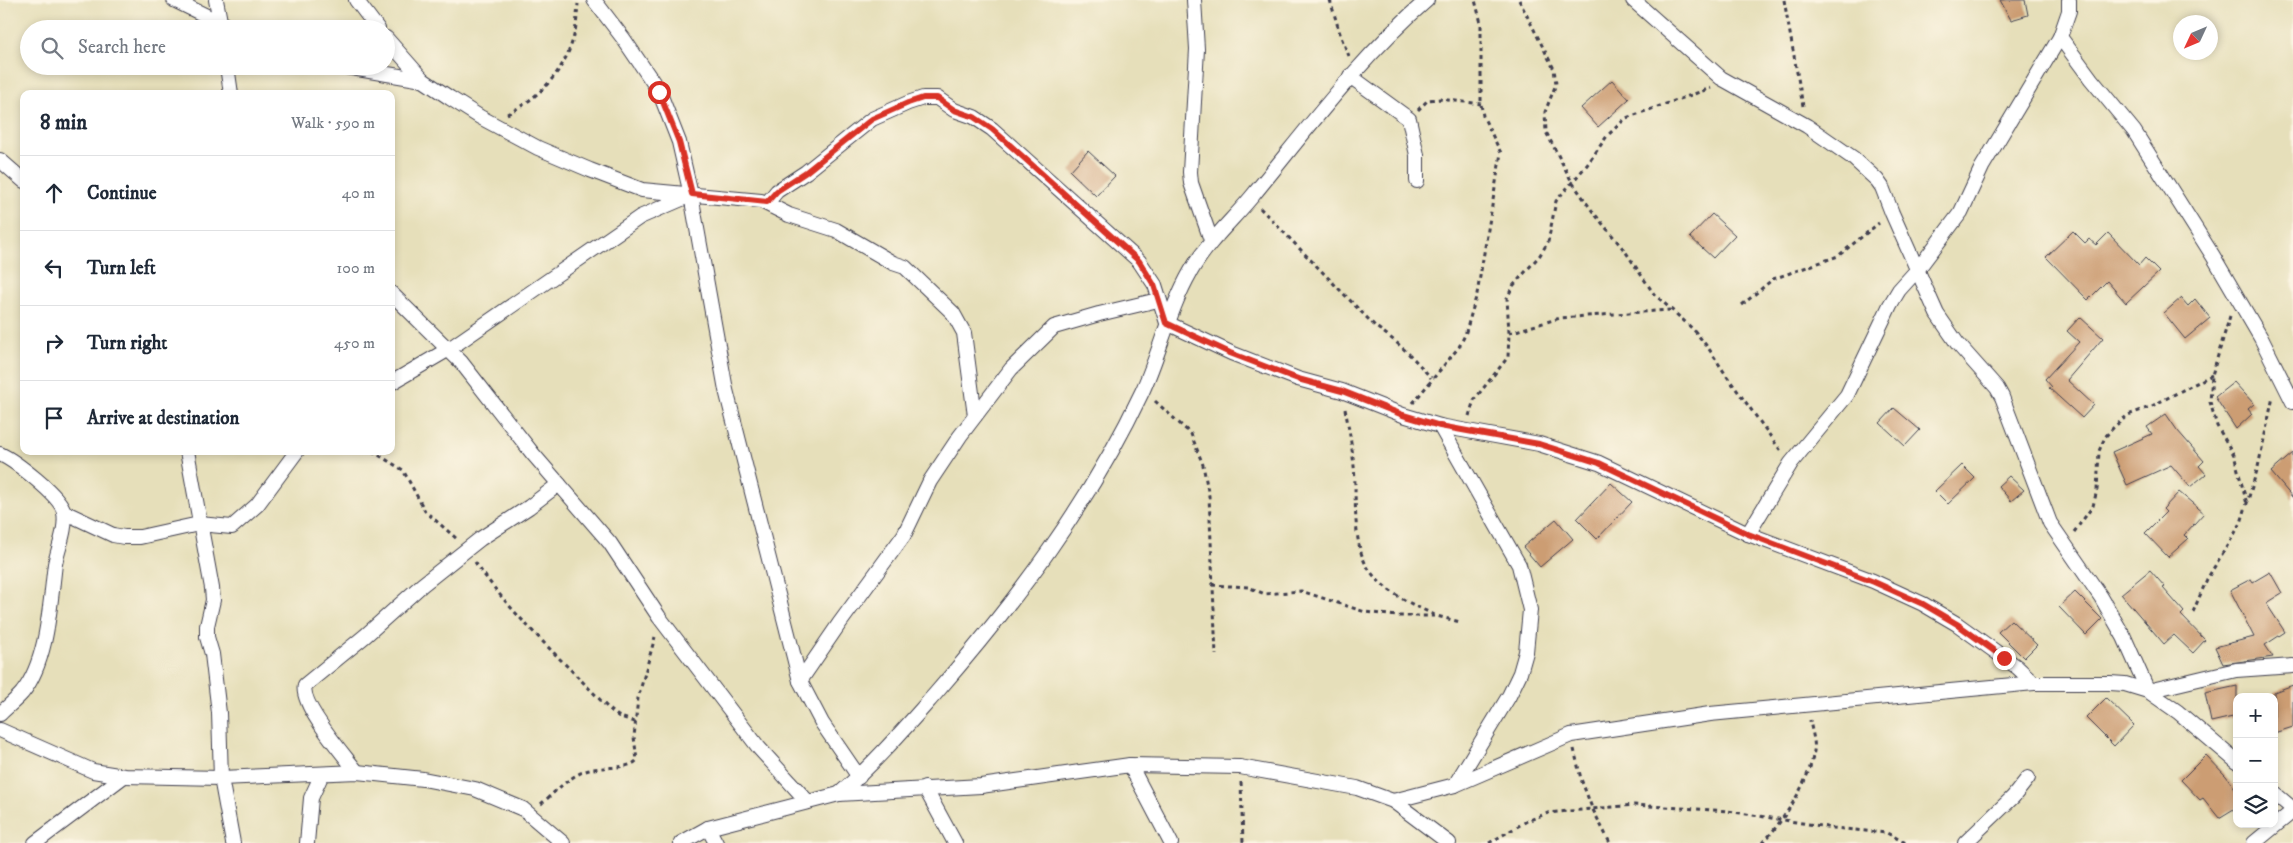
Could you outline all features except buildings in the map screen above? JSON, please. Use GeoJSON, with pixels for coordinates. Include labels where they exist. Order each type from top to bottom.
{"type":"FeatureCollection","features":[{"type":"Feature","properties":{"kind":"street"},"geometry":{"type":"LineString","coordinates":[[174,0],[213,20]]}},
{"type":"Feature","properties":{"kind":"street"},"geometry":{"type":"LineString","coordinates":[[216,0],[223,20]]}},
{"type":"Feature","properties":{"kind":"street"},"geometry":{"type":"LineString","coordinates":[[356,0],[371,20]]}},
{"type":"Feature","properties":{"kind":"street"},"geometry":{"type":"LineString","coordinates":[[594,0],[623,38],[659,92],[679,142],[692,194],[726,390],[800,681],[822,723],[859,777]]}},
{"type":"Feature","properties":{"kind":"street"},"geometry":{"type":"LineString","coordinates":[[1194,0],[1197,49],[1190,183],[1211,240]]}},
{"type":"Feature","properties":{"kind":"street"},"geometry":{"type":"LineString","coordinates":[[839,794],[859,777],[971,652],[1037,570],[1101,469],[1143,390],[1166,323],[1190,272],[1211,240],[1251,198],[1353,73],[1428,0]]}},
{"type":"Feature","properties":{"kind":"street"},"geometry":{"type":"LineString","coordinates":[[1633,0],[1728,83],[1807,126],[1853,158],[1870,172],[1882,187],[1937,314],[1957,343],[1997,388],[2050,523],[2101,597],[2124,637],[2148,691]]}},
{"type":"Feature","properties":{"kind":"street"},"geometry":{"type":"LineString","coordinates":[[1748,534],[1791,463],[1847,395],[1890,304],[1899,290],[1918,269],[1962,212],[1982,167],[2060,37],[2069,11],[2069,0]]}},
{"type":"Feature","properties":{"kind":"street"},"geometry":{"type":"LineString","coordinates":[[2060,37],[2091,79],[2134,131],[2237,296],[2293,402]]}},
{"type":"Feature","properties":{"kind":"street"},"geometry":{"type":"LineString","coordinates":[[395,48],[423,80],[491,122],[538,148],[642,190],[767,202],[789,215],[836,230],[866,245],[893,263],[906,267],[937,295],[953,313],[964,333],[975,416]]}},
{"type":"Feature","properties":{"kind":"street"},"geometry":{"type":"LineString","coordinates":[[1353,73],[1409,119],[1417,155],[1417,181]]}},
{"type":"Feature","properties":{"kind":"street"},"geometry":{"type":"LineString","coordinates":[[228,75],[230,90]]}},
{"type":"Feature","properties":{"kind":"street"},"geometry":{"type":"LineString","coordinates":[[393,75],[423,80]]}},
{"type":"Feature","properties":{"kind":"street"},"geometry":{"type":"LineString","coordinates":[[767,202],[777,191],[806,172],[872,119],[908,103],[934,97],[957,112],[974,117],[992,129],[1139,261],[1154,285],[1166,323],[1230,353],[1298,379],[1342,391],[1403,415],[1440,426],[1539,444],[1599,463],[1748,534],[1874,582],[1923,604],[1957,624],[2017,667],[2034,683]]}},
{"type":"Feature","properties":{"kind":"street"},"geometry":{"type":"LineString","coordinates":[[0,160],[20,178]]}},
{"type":"Feature","properties":{"kind":"street"},"geometry":{"type":"LineString","coordinates":[[395,381],[449,349],[640,217],[692,194]]}},
{"type":"Feature","properties":{"kind":"street"},"geometry":{"type":"LineString","coordinates":[[395,297],[449,349],[558,484],[610,543],[659,617],[759,748],[808,802]]}},
{"type":"Feature","properties":{"kind":"street"},"geometry":{"type":"LineString","coordinates":[[800,681],[848,610],[904,535],[930,481],[1010,369],[1054,327],[1098,314],[1158,300]]}},
{"type":"Feature","properties":{"kind":"street"},"geometry":{"type":"LineString","coordinates":[[1440,426],[1519,565],[1530,610],[1526,652],[1520,673],[1509,696],[1454,785]]}},
{"type":"Feature","properties":{"kind":"street"},"geometry":{"type":"LineString","coordinates":[[0,454],[20,465],[56,498],[64,512],[64,527],[55,565],[51,602],[34,672],[22,694],[0,714]]}},
{"type":"Feature","properties":{"kind":"street"},"geometry":{"type":"LineString","coordinates":[[188,455],[196,491],[199,524],[213,600],[207,626],[207,637],[212,654],[219,713],[221,778],[233,843]]}},
{"type":"Feature","properties":{"kind":"street"},"geometry":{"type":"LineString","coordinates":[[64,512],[113,535],[124,537],[140,537],[199,524],[226,528],[237,523],[265,495],[294,455]]}},
{"type":"Feature","properties":{"kind":"street"},"geometry":{"type":"LineString","coordinates":[[358,772],[315,716],[305,695],[305,685],[359,642],[422,585],[466,550],[529,507],[558,484]]}},
{"type":"Feature","properties":{"kind":"street"},"geometry":{"type":"LineString","coordinates":[[2148,691],[2236,670],[2293,666]]}},
{"type":"Feature","properties":{"kind":"street"},"geometry":{"type":"LineString","coordinates":[[1393,801],[1454,785],[1571,735],[1710,714],[2034,683],[2125,684],[2148,691],[2178,712],[2233,759]]}},
{"type":"Feature","properties":{"kind":"street"},"geometry":{"type":"LineString","coordinates":[[0,730],[93,772],[124,776],[221,778],[358,772],[423,779],[475,789],[518,806],[564,843]]}},
{"type":"Feature","properties":{"kind":"street"},"geometry":{"type":"LineString","coordinates":[[1130,764],[1171,843]]}},
{"type":"Feature","properties":{"kind":"street"},"geometry":{"type":"LineString","coordinates":[[681,843],[708,828],[839,794],[981,786],[1130,764],[1240,766],[1357,788],[1393,801],[1449,843]]}},
{"type":"Feature","properties":{"kind":"street"},"geometry":{"type":"LineString","coordinates":[[307,843],[311,798],[322,774]]}},
{"type":"Feature","properties":{"kind":"street"},"geometry":{"type":"LineString","coordinates":[[34,843],[124,776]]}},
{"type":"Feature","properties":{"kind":"street"},"geometry":{"type":"LineString","coordinates":[[1965,843],[2013,797],[2028,778]]}},
{"type":"Feature","properties":{"kind":"street"},"geometry":{"type":"LineString","coordinates":[[925,788],[954,843]]}},
{"type":"Feature","properties":{"kind":"street"},"geometry":{"type":"LineString","coordinates":[[2254,843],[2293,810],[2278,797]]}},
{"type":"Feature","properties":{"kind":"street"},"geometry":{"type":"LineString","coordinates":[[708,828],[716,843]]}},
{"type":"Feature","properties":{"kind":"path"},"geometry":{"type":"LineString","coordinates":[[491,122],[535,98],[558,72],[566,59],[572,42],[579,0]]}},
{"type":"Feature","properties":{"kind":"path"},"geometry":{"type":"LineString","coordinates":[[1330,0],[1340,38],[1353,73]]}},
{"type":"Feature","properties":{"kind":"path"},"geometry":{"type":"LineString","coordinates":[[1403,415],[1431,378],[1459,347],[1465,335],[1477,294],[1501,153],[1484,116],[1481,104],[1481,23],[1475,0]]}},
{"type":"Feature","properties":{"kind":"path"},"geometry":{"type":"LineString","coordinates":[[1519,0],[1554,69],[1556,84],[1545,112],[1546,132],[1572,182],[1593,212],[1626,250],[1654,294],[1694,330],[1709,349],[1791,463]]}},
{"type":"Feature","properties":{"kind":"path"},"geometry":{"type":"LineString","coordinates":[[1784,0],[1807,126]]}},
{"type":"Feature","properties":{"kind":"path"},"geometry":{"type":"LineString","coordinates":[[1466,431],[1474,400],[1508,357],[1507,298],[1513,286],[1540,255],[1548,242],[1556,201],[1588,165],[1608,136],[1626,118],[1728,83]]}},
{"type":"Feature","properties":{"kind":"path"},"geometry":{"type":"LineString","coordinates":[[1409,119],[1428,100],[1440,99],[1481,104]]}},
{"type":"Feature","properties":{"kind":"path"},"geometry":{"type":"LineString","coordinates":[[1251,198],[1376,327],[1395,340],[1431,378]]}},
{"type":"Feature","properties":{"kind":"path"},"geometry":{"type":"LineString","coordinates":[[1742,305],[1773,279],[1838,256],[1892,213]]}},
{"type":"Feature","properties":{"kind":"path"},"geometry":{"type":"LineString","coordinates":[[2237,296],[2212,375],[2210,402],[2217,426],[2234,455],[2247,504]]}},
{"type":"Feature","properties":{"kind":"path"},"geometry":{"type":"LineString","coordinates":[[1509,333],[1560,318],[1670,310]]}},
{"type":"Feature","properties":{"kind":"path"},"geometry":{"type":"LineString","coordinates":[[2193,612],[2207,579],[2241,523],[2258,467],[2278,374]]}},
{"type":"Feature","properties":{"kind":"path"},"geometry":{"type":"LineString","coordinates":[[2072,555],[2075,531],[2093,506],[2097,490],[2099,451],[2105,437],[2128,415],[2150,407],[2212,375]]}},
{"type":"Feature","properties":{"kind":"path"},"geometry":{"type":"LineString","coordinates":[[1143,390],[1191,434],[1198,451],[1209,496],[1216,656]]}},
{"type":"Feature","properties":{"kind":"path"},"geometry":{"type":"LineString","coordinates":[[1342,391],[1354,466],[1357,530],[1364,561],[1378,580],[1410,604],[1437,616],[1460,622]]}},
{"type":"Feature","properties":{"kind":"path"},"geometry":{"type":"LineString","coordinates":[[379,455],[403,470],[425,511],[433,520],[448,529],[518,618],[618,716],[635,722]]}},
{"type":"Feature","properties":{"kind":"path"},"geometry":{"type":"LineString","coordinates":[[1212,585],[1248,587],[1265,594],[1301,591],[1374,614],[1437,616]]}},
{"type":"Feature","properties":{"kind":"path"},"geometry":{"type":"LineString","coordinates":[[529,814],[576,776],[589,770],[633,765],[638,756],[634,737],[638,698],[652,652],[659,617]]}},
{"type":"Feature","properties":{"kind":"path"},"geometry":{"type":"LineString","coordinates":[[1763,843],[1783,820],[1804,781],[1814,750],[1807,705]]}},
{"type":"Feature","properties":{"kind":"path"},"geometry":{"type":"LineString","coordinates":[[1571,735],[1581,779],[1592,808],[1610,843]]}},
{"type":"Feature","properties":{"kind":"path"},"geometry":{"type":"LineString","coordinates":[[1240,766],[1243,843]]}},
{"type":"Feature","properties":{"kind":"path"},"geometry":{"type":"LineString","coordinates":[[1489,843],[1528,821],[1548,813],[1634,805],[1728,811],[1887,833],[1906,843]]}},
{"type":"Feature","properties":{"kind":"route"},"geometry":{"type":"LineString","coordinates":[[659,92],[679,142],[692,194],[767,202],[777,191],[806,172],[864,124],[878,115],[923,98],[937,98],[954,110],[974,117],[992,129],[1139,261],[1154,285],[1166,323],[1230,353],[1298,379],[1342,391],[1403,415],[1440,426],[1539,444],[1599,463],[1748,534],[1874,582],[1923,604],[1957,624],[2004,658]]}}]}
